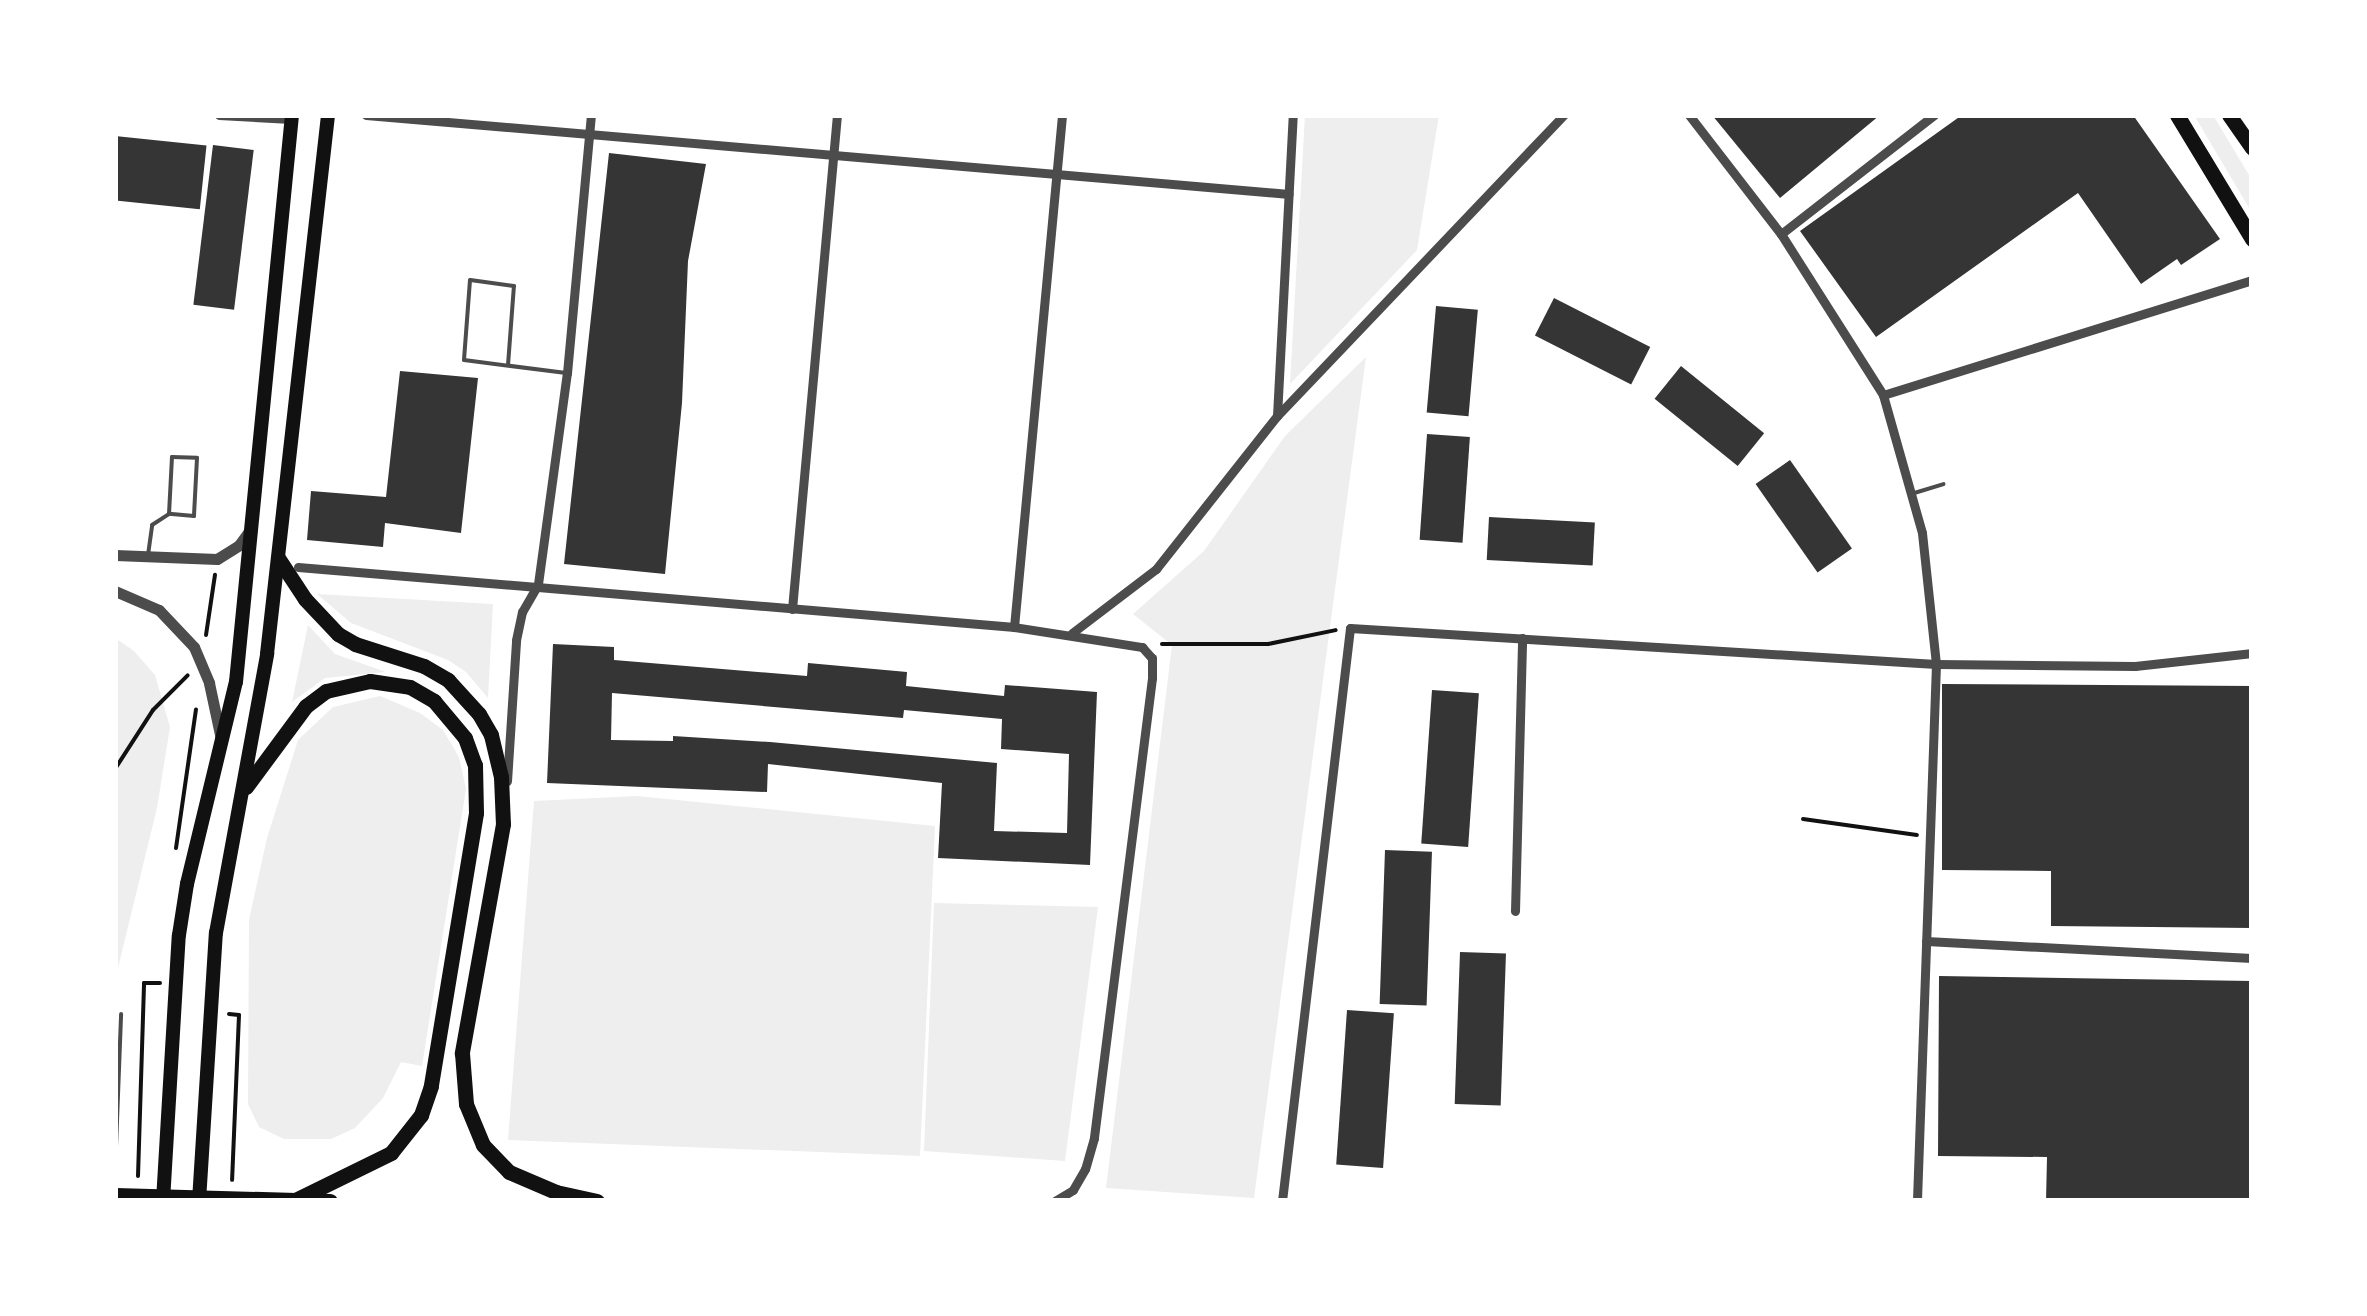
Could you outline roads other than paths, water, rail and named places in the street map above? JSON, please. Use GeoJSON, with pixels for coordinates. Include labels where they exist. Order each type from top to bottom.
{"type":"FeatureCollection","features":[{"type":"Feature","properties":{"kind":"highway"},"geometry":{"type":"LineString","coordinates":[[2176,115],[2252,239]]}},
{"type":"Feature","properties":{"kind":"highway"},"geometry":{"type":"LineString","coordinates":[[2229,115],[2250,147]]}},
{"type":"Feature","properties":{"kind":"highway"},"geometry":{"type":"LineString","coordinates":[[278,558],[306,599],[338,634],[355,644],[424,666],[468,700],[497,752],[503,824],[462,1053],[466,1104],[483,1145],[510,1172],[556,1192],[597,1201]]}},
{"type":"Feature","properties":{"kind":"highway"},"geometry":{"type":"LineString","coordinates":[[246,787],[306,706],[326,690],[370,681],[410,687],[434,701],[466,738],[475,765],[476,813],[431,1086],[421,1115],[391,1153],[297,1199]]}},
{"type":"Feature","properties":{"kind":"highway"},"geometry":{"type":"LineString","coordinates":[[115,1195],[330,1201]]}},
{"type":"Feature","properties":{"kind":"main road"},"geometry":{"type":"LineString","coordinates":[[199,1201],[216,933],[246,787],[278,558],[328,115]]}},
{"type":"Feature","properties":{"kind":"main road"},"geometry":{"type":"LineString","coordinates":[[163,1201],[179,935],[187,884],[236,682],[292,117]]}},
{"type":"Feature","properties":{"kind":"street"},"geometry":{"type":"LineString","coordinates":[[219,115],[292,117]]}},
{"type":"Feature","properties":{"kind":"street"},"geometry":{"type":"LineString","coordinates":[[366,115],[1289,194]]}},
{"type":"Feature","properties":{"kind":"street"},"geometry":{"type":"LineString","coordinates":[[503,824],[518,623],[538,584],[567,373],[591,115]]}},
{"type":"Feature","properties":{"kind":"street"},"geometry":{"type":"LineString","coordinates":[[792,609],[837,115]]}},
{"type":"Feature","properties":{"kind":"street"},"geometry":{"type":"LineString","coordinates":[[1014,627],[1062,115]]}},
{"type":"Feature","properties":{"kind":"street"},"geometry":{"type":"LineString","coordinates":[[1277,416],[1293,115]]}},
{"type":"Feature","properties":{"kind":"street"},"geometry":{"type":"LineString","coordinates":[[1070,634],[1156,569],[1277,416],[1564,115]]}},
{"type":"Feature","properties":{"kind":"street"},"geometry":{"type":"LineString","coordinates":[[1689,115],[1781,234],[1883,395],[1922,532],[1936,664],[1917,1201]]}},
{"type":"Feature","properties":{"kind":"street"},"geometry":{"type":"LineString","coordinates":[[1781,234],[1934,115]]}},
{"type":"Feature","properties":{"kind":"street"},"geometry":{"type":"LineString","coordinates":[[1883,395],[2252,280]]}},
{"type":"Feature","properties":{"kind":"street"},"geometry":{"type":"LineString","coordinates":[[115,555],[217,558],[239,546],[252,526]]}},
{"type":"Feature","properties":{"kind":"street"},"geometry":{"type":"LineString","coordinates":[[298,566],[1014,627],[1136,644],[1152,658],[1094,1138],[1085,1170],[1073,1190],[1054,1201]]}},
{"type":"Feature","properties":{"kind":"street"},"geometry":{"type":"LineString","coordinates":[[115,591],[159,610],[177,625],[202,663],[222,744]]}},
{"type":"Feature","properties":{"kind":"street"},"geometry":{"type":"LineString","coordinates":[[1282,1201],[1350,628],[1936,664],[2134,666],[2252,654]]}},
{"type":"Feature","properties":{"kind":"street"},"geometry":{"type":"LineString","coordinates":[[1515,911],[1522,638]]}},
{"type":"Feature","properties":{"kind":"street"},"geometry":{"type":"LineString","coordinates":[[1926,942],[2252,958]]}},
{"type":"Feature","properties":{"kind":"lane"},"geometry":{"type":"LineString","coordinates":[[508,365],[514,286],[470,280],[464,360],[567,373]]}},
{"type":"Feature","properties":{"kind":"lane"},"geometry":{"type":"LineString","coordinates":[[148,558],[152,525],[169,514],[194,516],[197,458],[172,458],[169,514]]}},
{"type":"Feature","properties":{"kind":"lane"},"geometry":{"type":"LineString","coordinates":[[1911,494],[1943,484]]}},
{"type":"Feature","properties":{"kind":"lane"},"geometry":{"type":"LineString","coordinates":[[115,1173],[121,1014]]}}]}
